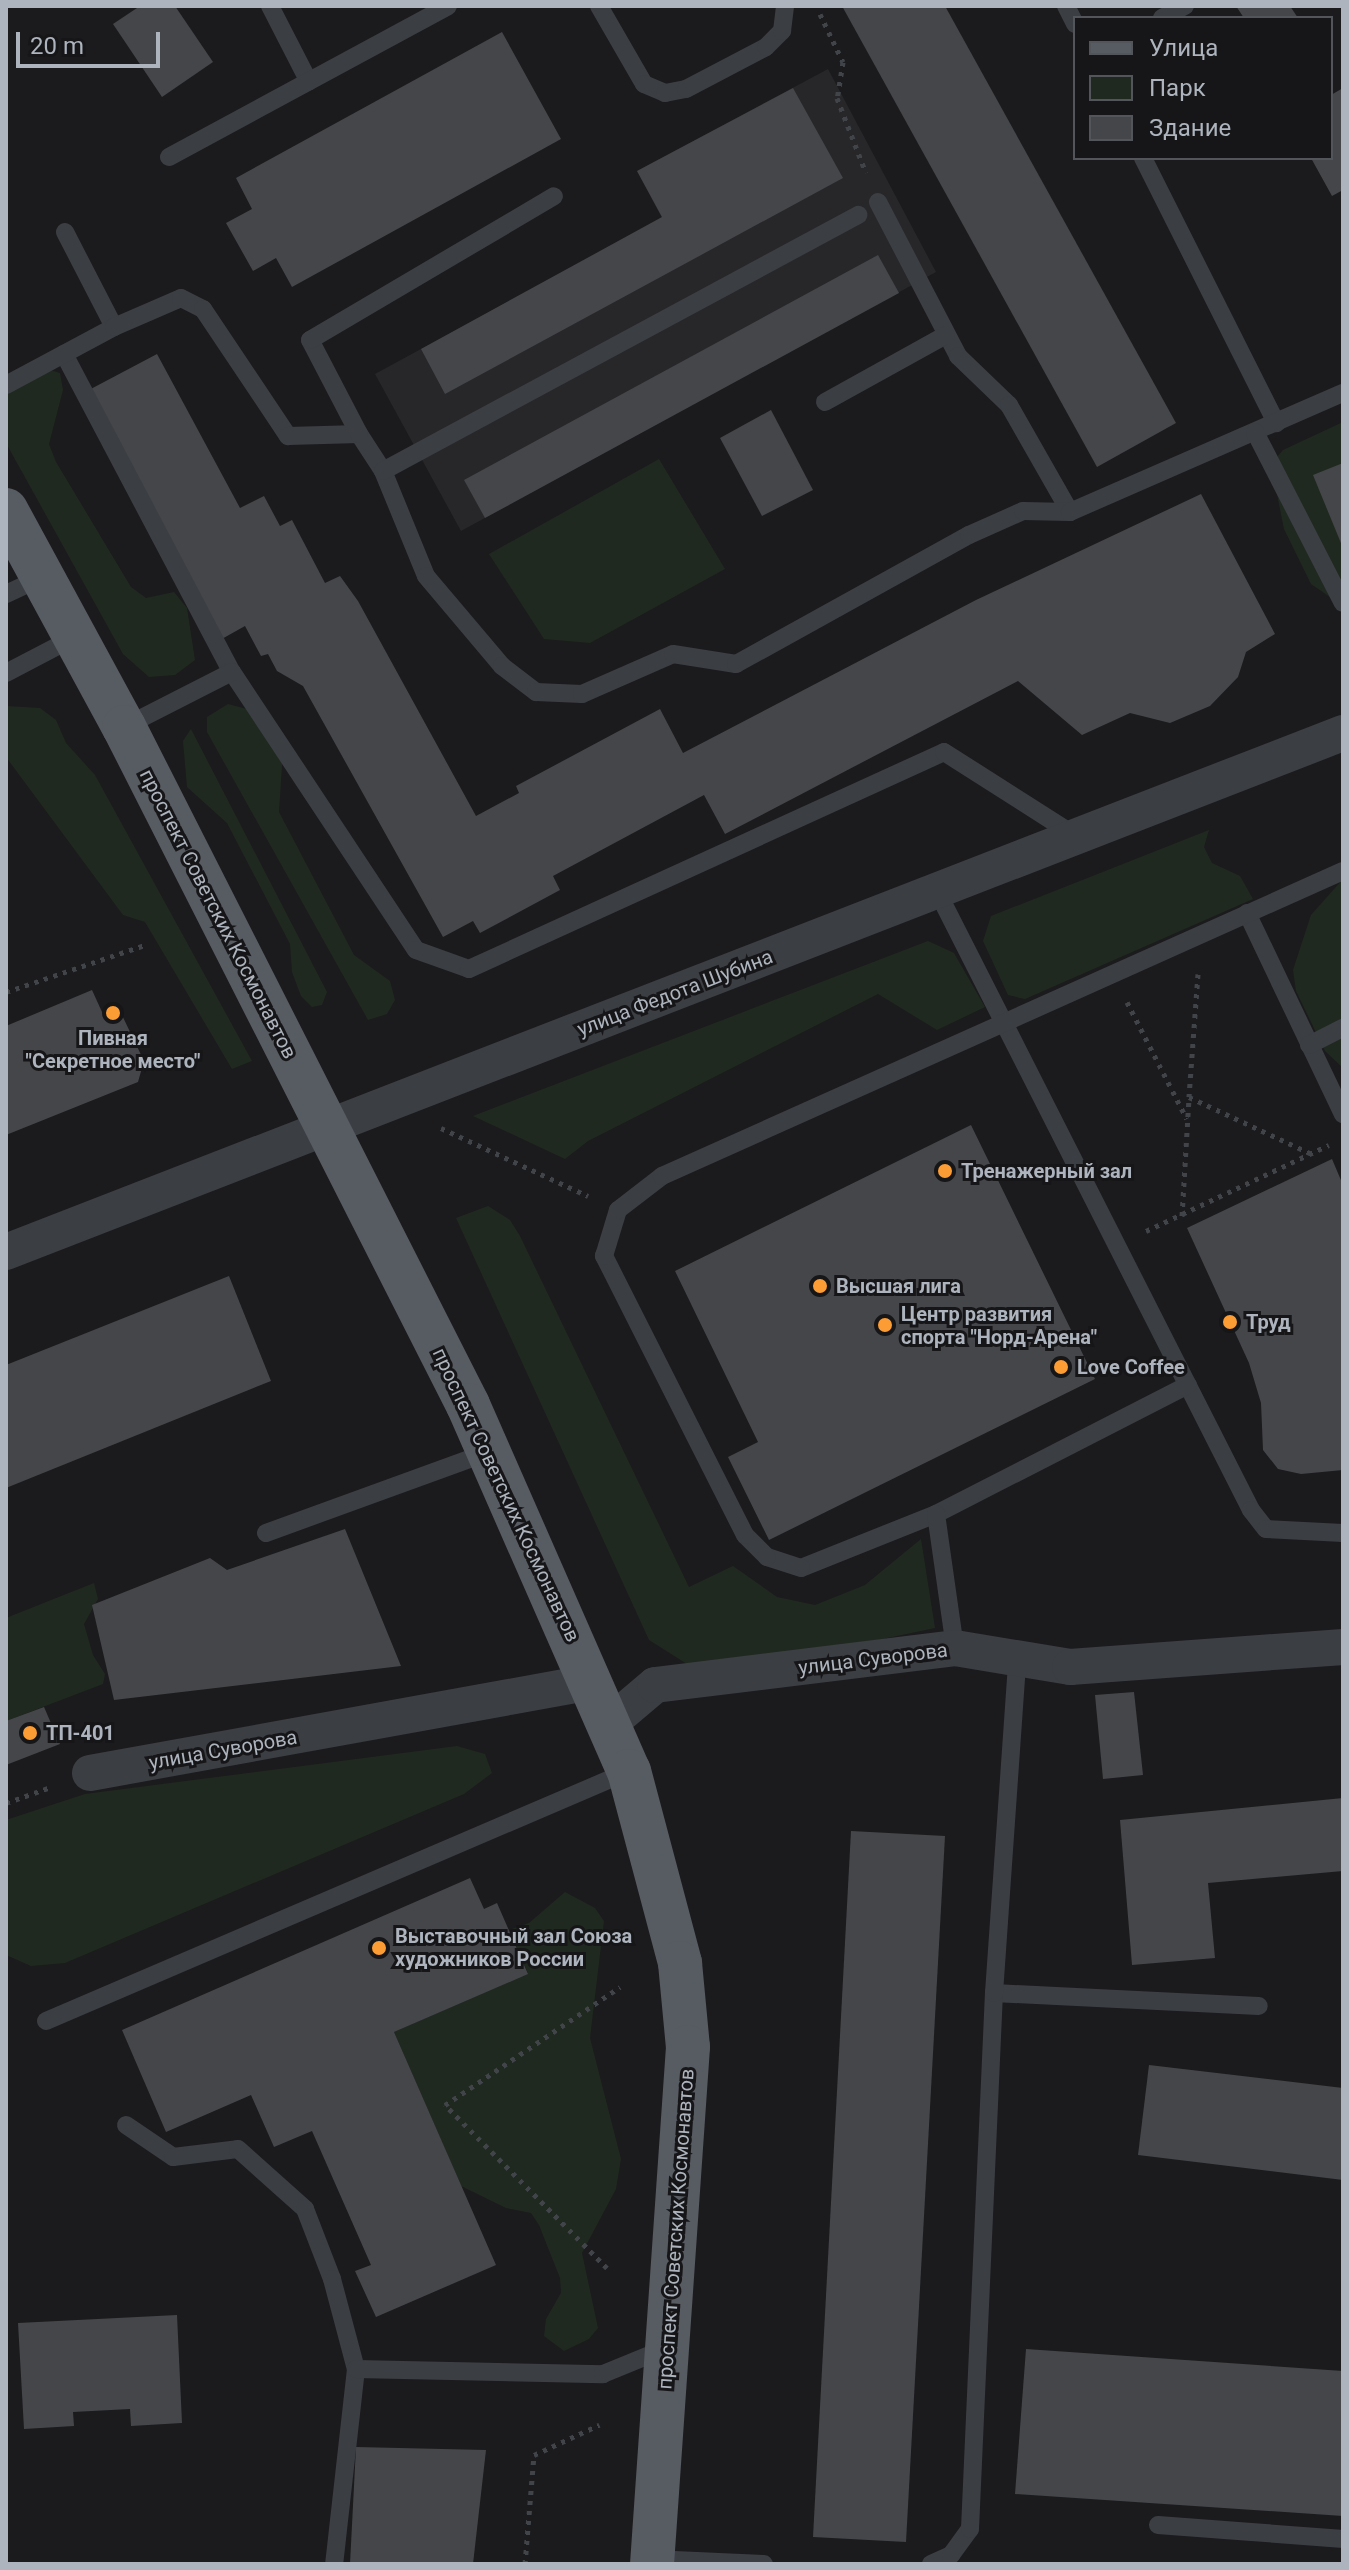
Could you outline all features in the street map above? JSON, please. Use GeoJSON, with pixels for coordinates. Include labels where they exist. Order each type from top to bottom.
{"type":"FeatureCollection","features":[{"type":"Feature","properties":{"kind":"main road","name":"проспект Советских Космонавтов"},"geometry":{"type":"LineString","coordinates":[[6,510],[24,585],[75,637],[124,727],[489,1452],[629,1771],[680,1963],[688,2047],[652,2562]]}},
{"type":"Feature","properties":{"kind":"street","name":"улица Федота Шубина"},"geometry":{"type":"LineString","coordinates":[[6,1252],[1343,733]]}},
{"type":"Feature","properties":{"kind":"street","name":"улица Суворова"},"geometry":{"type":"LineString","coordinates":[[609,1724],[655,1685],[955,1648],[1070,1667],[1343,1647]]}},
{"type":"Feature","properties":{"kind":"street","name":"улица Суворова"},"geometry":{"type":"LineString","coordinates":[[90,1773],[592,1682]]}},
{"type":"Feature","properties":{"kind":"lane"},"geometry":{"type":"LineString","coordinates":[[270,6],[309,82]]}},
{"type":"Feature","properties":{"kind":"lane"},"geometry":{"type":"LineString","coordinates":[[169,157],[448,6]]}},
{"type":"Feature","properties":{"kind":"lane"},"geometry":{"type":"LineString","coordinates":[[599,6],[644,84],[665,93],[686,89],[766,47],[782,31],[785,6]]}},
{"type":"Feature","properties":{"kind":"lane"},"geometry":{"type":"LineString","coordinates":[[1166,16],[1185,6]]}},
{"type":"Feature","properties":{"kind":"lane"},"geometry":{"type":"LineString","coordinates":[[1144,160],[1276,423]]}},
{"type":"Feature","properties":{"kind":"lane"},"geometry":{"type":"LineString","coordinates":[[554,196],[310,340],[359,434],[383,471],[426,576],[502,666],[536,692],[582,694],[673,654],[736,664],[982,529],[1023,511],[1070,512],[1343,393]]}},
{"type":"Feature","properties":{"kind":"lane"},"geometry":{"type":"LineString","coordinates":[[878,202],[958,356],[1009,405],[1070,512]]}},
{"type":"Feature","properties":{"kind":"lane"},"geometry":{"type":"LineString","coordinates":[[383,471],[858,215]]}},
{"type":"Feature","properties":{"kind":"lane"},"geometry":{"type":"LineString","coordinates":[[65,232],[114,327]]}},
{"type":"Feature","properties":{"kind":"lane"},"geometry":{"type":"LineString","coordinates":[[6,385],[114,327],[181,298],[203,309],[288,436],[359,434]]}},
{"type":"Feature","properties":{"kind":"lane"},"geometry":{"type":"LineString","coordinates":[[825,402],[946,335]]}},
{"type":"Feature","properties":{"kind":"lane"},"geometry":{"type":"LineString","coordinates":[[64,354],[232,672],[416,950],[469,969],[944,752],[1076,836]]}},
{"type":"Feature","properties":{"kind":"lane"},"geometry":{"type":"LineString","coordinates":[[1255,432],[1343,603]]}},
{"type":"Feature","properties":{"kind":"lane"},"geometry":{"type":"LineString","coordinates":[[6,673],[75,637]]}},
{"type":"Feature","properties":{"kind":"lane"},"geometry":{"type":"LineString","coordinates":[[124,727],[232,672]]}},
{"type":"Feature","properties":{"kind":"lane"},"geometry":{"type":"LineString","coordinates":[[1188,1385],[936,1514],[801,1568],[767,1557],[745,1535],[604,1256],[618,1210],[662,1176],[1343,871]]}},
{"type":"Feature","properties":{"kind":"lane"},"geometry":{"type":"LineString","coordinates":[[937,891],[1120,1243],[1251,1510],[1266,1529],[1343,1533]]}},
{"type":"Feature","properties":{"kind":"lane"},"geometry":{"type":"LineString","coordinates":[[1247,913],[1343,1114]]}},
{"type":"Feature","properties":{"kind":"lane"},"geometry":{"type":"LineString","coordinates":[[1309,1045],[1343,1028]]}},
{"type":"Feature","properties":{"kind":"lane"},"geometry":{"type":"LineString","coordinates":[[266,1533],[489,1452]]}},
{"type":"Feature","properties":{"kind":"lane"},"geometry":{"type":"LineString","coordinates":[[936,1514],[955,1648]]}},
{"type":"Feature","properties":{"kind":"lane"},"geometry":{"type":"LineString","coordinates":[[931,2564],[951,2555],[970,2529],[994,1993],[1017,1660]]}},
{"type":"Feature","properties":{"kind":"lane"},"geometry":{"type":"LineString","coordinates":[[46,2021],[629,1771]]}},
{"type":"Feature","properties":{"kind":"lane"},"geometry":{"type":"LineString","coordinates":[[994,1993],[1259,2006]]}},
{"type":"Feature","properties":{"kind":"lane"},"geometry":{"type":"LineString","coordinates":[[126,2125],[173,2157],[238,2149],[305,2209],[332,2279],[356,2369],[334,2564]]}},
{"type":"Feature","properties":{"kind":"lane"},"geometry":{"type":"LineString","coordinates":[[356,2369],[603,2374],[667,2348]]}},
{"type":"Feature","properties":{"kind":"lane"},"geometry":{"type":"LineString","coordinates":[[1158,2525],[1343,2539]]}},
{"type":"Feature","properties":{"kind":"lane"},"geometry":{"type":"LineString","coordinates":[[652,2562],[764,2564]]}},
{"type":"Feature","properties":{"kind":"path"},"geometry":{"type":"LineString","coordinates":[[816,6],[843,62],[837,98],[878,202]]}},
{"type":"Feature","properties":{"kind":"path"},"geometry":{"type":"LineString","coordinates":[[1182,1216],[1201,935]]}},
{"type":"Feature","properties":{"kind":"path"},"geometry":{"type":"LineString","coordinates":[[6,992],[145,945]]}},
{"type":"Feature","properties":{"kind":"path"},"geometry":{"type":"LineString","coordinates":[[1114,976],[1187,1119]]}},
{"type":"Feature","properties":{"kind":"path"},"geometry":{"type":"LineString","coordinates":[[1189,1097],[1312,1154]]}},
{"type":"Feature","properties":{"kind":"path"},"geometry":{"type":"LineString","coordinates":[[428,1123],[618,1210]]}},
{"type":"Feature","properties":{"kind":"path"},"geometry":{"type":"LineString","coordinates":[[1120,1243],[1343,1139]]}},
{"type":"Feature","properties":{"kind":"path"},"geometry":{"type":"LineString","coordinates":[[607,2268],[445,2105],[620,1987]]}},
{"type":"Feature","properties":{"kind":"path"},"geometry":{"type":"LineString","coordinates":[[525,2564],[534,2455],[599,2425]]}},
{"type":"Feature","properties":{"kind":"shaded area"},"geometry":{"type":"Polygon","coordinates":[[[828,69],[936,272],[461,531],[375,374],[662,218],[637,171],[828,69]]]}},
{"type":"Feature","properties":{"kind":"green space"},"geometry":{"type":"Polygon","coordinates":[[[50,370],[60,373],[63,390],[49,444],[56,462],[131,587],[146,598],[174,592],[187,608],[195,660],[175,675],[149,677],[123,654],[6,443],[6,391],[50,370]]]}},
{"type":"Feature","properties":{"kind":"green space"},"geometry":{"type":"Polygon","coordinates":[[[1343,422],[1343,606],[1311,584],[1284,529],[1271,464],[1283,450],[1343,422]]]}},
{"type":"Feature","properties":{"kind":"green space"},"geometry":{"type":"Polygon","coordinates":[[[659,459],[725,569],[590,643],[544,639],[489,554],[659,459]]]}},
{"type":"Feature","properties":{"kind":"green space"},"geometry":{"type":"Polygon","coordinates":[[[228,704],[258,712],[283,750],[279,812],[354,955],[390,981],[395,1000],[387,1014],[368,1020],[207,732],[207,717],[228,704]]]}},
{"type":"Feature","properties":{"kind":"green space"},"geometry":{"type":"Polygon","coordinates":[[[6,706],[40,708],[56,720],[66,743],[95,775],[252,1061],[232,1069],[145,922],[123,915],[6,757],[6,706]]]}},
{"type":"Feature","properties":{"kind":"green space"},"geometry":{"type":"Polygon","coordinates":[[[191,729],[327,992],[322,1005],[312,1007],[301,996],[292,972],[290,944],[227,823],[187,787],[183,741],[191,729]]]}},
{"type":"Feature","properties":{"kind":"green space"},"geometry":{"type":"Polygon","coordinates":[[[1209,830],[1204,847],[1212,863],[1240,876],[1253,899],[1025,999],[1008,995],[983,941],[991,916],[1209,830]]]}},
{"type":"Feature","properties":{"kind":"green space"},"geometry":{"type":"Polygon","coordinates":[[[1343,879],[1343,1068],[1325,1051],[1296,991],[1293,970],[1311,915],[1343,879]]]}},
{"type":"Feature","properties":{"kind":"green space"},"geometry":{"type":"Polygon","coordinates":[[[928,941],[954,953],[985,1007],[937,1030],[878,994],[588,1141],[565,1159],[473,1116],[928,941]]]}},
{"type":"Feature","properties":{"kind":"green space"},"geometry":{"type":"Polygon","coordinates":[[[488,1206],[510,1220],[520,1236],[689,1587],[733,1566],[777,1597],[815,1605],[865,1585],[921,1539],[935,1628],[706,1676],[649,1640],[456,1218],[488,1206]]]}},
{"type":"Feature","properties":{"kind":"green space"},"geometry":{"type":"Polygon","coordinates":[[[94,1583],[98,1599],[84,1624],[93,1655],[105,1674],[103,1684],[6,1721],[6,1618],[94,1583]]]}},
{"type":"Feature","properties":{"kind":"green space"},"geometry":{"type":"Polygon","coordinates":[[[457,1746],[485,1754],[492,1773],[464,1794],[65,1963],[31,1966],[6,1955],[6,1820],[85,1794],[457,1746]]]}},
{"type":"Feature","properties":{"kind":"green space"},"geometry":{"type":"Polygon","coordinates":[[[565,1892],[595,1908],[604,1921],[590,2038],[621,2159],[616,2189],[582,2253],[598,2328],[589,2339],[564,2351],[544,2336],[546,2319],[561,2293],[560,2278],[539,2225],[531,2213],[506,2208],[461,2186],[394,2032],[528,1973],[509,1930],[529,1923],[565,1892]]]}},
{"type":"Feature","properties":{"kind":"building"},"geometry":{"type":"Polygon","coordinates":[[[140,6],[175,6],[213,62],[162,97],[113,24],[140,6]]]}},
{"type":"Feature","properties":{"kind":"building"},"geometry":{"type":"Polygon","coordinates":[[[842,6],[945,6],[1176,423],[1097,467],[842,6]]]}},
{"type":"Feature","properties":{"kind":"building"},"geometry":{"type":"Polygon","coordinates":[[[1236,6],[1290,6],[1297,16],[1243,16],[1236,6]]]}},
{"type":"Feature","properties":{"kind":"building"},"geometry":{"type":"Polygon","coordinates":[[[502,32],[561,139],[292,287],[276,258],[253,271],[226,223],[252,209],[236,178],[502,32]]]}},
{"type":"Feature","properties":{"kind":"building"},"geometry":{"type":"Polygon","coordinates":[[[793,88],[843,178],[445,394],[421,349],[662,217],[637,171],[793,88]]]}},
{"type":"Feature","properties":{"kind":"building"},"geometry":{"type":"Polygon","coordinates":[[[1343,88],[1343,190],[1332,196],[1312,160],[1333,160],[1333,94],[1343,88]]]}},
{"type":"Feature","properties":{"kind":"building"},"geometry":{"type":"Polygon","coordinates":[[[878,255],[899,293],[485,518],[464,480],[878,255]]]}},
{"type":"Feature","properties":{"kind":"building"},"geometry":{"type":"Polygon","coordinates":[[[157,354],[240,508],[264,496],[280,526],[292,520],[325,583],[340,576],[358,601],[476,816],[519,793],[516,786],[660,709],[683,753],[976,600],[1201,494],[1275,634],[1246,652],[1238,677],[1210,706],[1170,723],[1130,713],[1082,735],[1018,681],[725,834],[704,795],[553,876],[560,890],[480,933],[473,921],[443,937],[303,686],[277,671],[268,654],[261,656],[245,626],[220,640],[87,391],[157,354]]]}},
{"type":"Feature","properties":{"kind":"building"},"geometry":{"type":"Polygon","coordinates":[[[771,410],[813,490],[762,516],[720,438],[771,410]]]}},
{"type":"Feature","properties":{"kind":"building"},"geometry":{"type":"Polygon","coordinates":[[[1343,463],[1343,548],[1313,475],[1343,463]]]}},
{"type":"Feature","properties":{"kind":"building"},"geometry":{"type":"Polygon","coordinates":[[[92,990],[102,1012],[120,1011],[144,1061],[138,1082],[6,1135],[6,1026],[92,990]]]}},
{"type":"Feature","properties":{"kind":"building","name":"Центр развития спорта \"Норд-Арена\""},"geometry":{"type":"Polygon","coordinates":[[[971,1125],[1095,1379],[769,1540],[728,1457],[758,1442],[675,1271],[971,1125]]]}},
{"type":"Feature","properties":{"kind":"building"},"geometry":{"type":"Polygon","coordinates":[[[1332,1159],[1343,1185],[1343,1470],[1301,1474],[1278,1469],[1263,1450],[1261,1403],[1249,1363],[1187,1228],[1332,1159]]]}},
{"type":"Feature","properties":{"kind":"building"},"geometry":{"type":"Polygon","coordinates":[[[229,1276],[271,1381],[6,1488],[6,1365],[229,1276]]]}},
{"type":"Feature","properties":{"kind":"building"},"geometry":{"type":"Polygon","coordinates":[[[345,1529],[401,1666],[114,1700],[92,1605],[210,1558],[227,1570],[345,1529]]]}},
{"type":"Feature","properties":{"kind":"building"},"geometry":{"type":"Polygon","coordinates":[[[1134,1692],[1143,1775],[1103,1779],[1095,1695],[1134,1692]]]}},
{"type":"Feature","properties":{"kind":"building","name":"ТП-401"},"geometry":{"type":"Polygon","coordinates":[[[44,1707],[60,1744],[6,1765],[6,1721],[44,1707]]]}},
{"type":"Feature","properties":{"kind":"building"},"geometry":{"type":"Polygon","coordinates":[[[1343,1798],[1343,1871],[1208,1883],[1215,1958],[1132,1965],[1120,1820],[1343,1798]]]}},
{"type":"Feature","properties":{"kind":"building"},"geometry":{"type":"Polygon","coordinates":[[[851,1831],[945,1836],[906,2542],[813,2537],[851,1831]]]}},
{"type":"Feature","properties":{"kind":"building"},"geometry":{"type":"Polygon","coordinates":[[[470,1878],[484,1909],[497,1903],[528,1974],[394,2032],[496,2265],[376,2317],[355,2271],[371,2265],[312,2131],[274,2147],[251,2095],[166,2132],[122,2030],[470,1878]]]}},
{"type":"Feature","properties":{"kind":"building"},"geometry":{"type":"Polygon","coordinates":[[[1149,2065],[1343,2088],[1343,2180],[1138,2155],[1149,2065]]]}},
{"type":"Feature","properties":{"kind":"building"},"geometry":{"type":"Polygon","coordinates":[[[177,2315],[182,2423],[131,2426],[130,2409],[73,2412],[74,2426],[24,2429],[18,2323],[177,2315]]]}},
{"type":"Feature","properties":{"kind":"building"},"geometry":{"type":"Polygon","coordinates":[[[1026,2349],[1343,2371],[1343,2516],[1015,2494],[1026,2349]]]}},
{"type":"Feature","properties":{"kind":"building"},"geometry":{"type":"Polygon","coordinates":[[[356,2447],[486,2450],[473,2564],[350,2564],[356,2447]]]}},
{"type":"Feature","properties":{"kind":"place","name":"Пивная \"Секретное место\""},"geometry":{"type":"Point","coordinates":[113,1013]}},
{"type":"Feature","properties":{"kind":"place","name":"Тренажерный зал"},"geometry":{"type":"Point","coordinates":[945,1171]}},
{"type":"Feature","properties":{"kind":"place","name":"Высшая лига"},"geometry":{"type":"Point","coordinates":[820,1286]}},
{"type":"Feature","properties":{"kind":"place","name":"Труд"},"geometry":{"type":"Point","coordinates":[1230,1322]}},
{"type":"Feature","properties":{"kind":"place","name":"Центр развития спорта \"Норд-Арена\""},"geometry":{"type":"Point","coordinates":[885,1325]}},
{"type":"Feature","properties":{"kind":"place","name":"Love Coffee"},"geometry":{"type":"Point","coordinates":[1061,1367]}},
{"type":"Feature","properties":{"kind":"place","name":"ТП-401"},"geometry":{"type":"Point","coordinates":[30,1733]}},
{"type":"Feature","properties":{"kind":"place","name":"Выставочный зал Союза художников России"},"geometry":{"type":"Point","coordinates":[379,1948]}}]}
